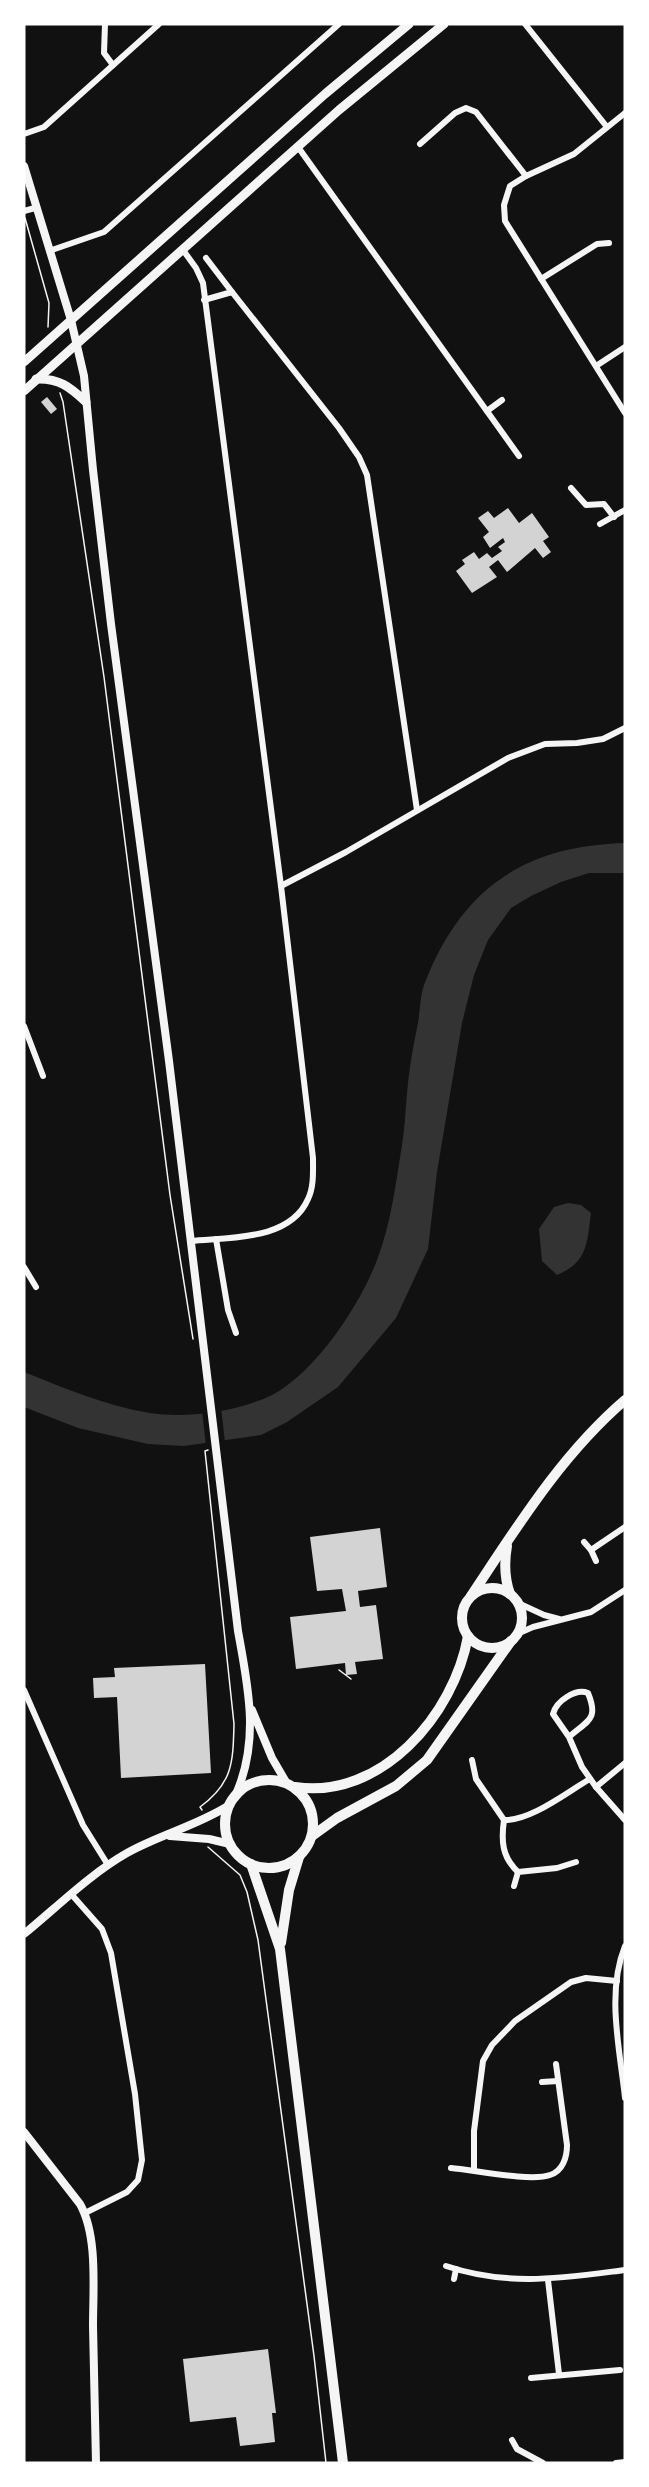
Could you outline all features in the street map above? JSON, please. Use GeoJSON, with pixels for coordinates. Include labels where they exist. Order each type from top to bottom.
{"type":"FeatureCollection","features":[{"type":"Feature","properties":{"kind":"highway"},"geometry":{"type":"LineString","coordinates":[[299,1857],[276,1868],[263,1868],[239,1856],[230,1844],[225,1819],[228,1806],[236,1794],[247,1785],[260,1780],[273,1779],[290,1785],[330,1789],[381,1768],[404,1750],[442,1704],[458,1674],[468,1636],[462,1616],[465,1604],[534,1501],[604,1419],[625,1400]]}},
{"type":"Feature","properties":{"kind":"highway"},"geometry":{"type":"LineString","coordinates":[[280,1949],[289,1890],[299,1857],[312,1836],[337,1818],[396,1786],[427,1760],[514,1637],[522,1618],[506,1581],[504,1563],[507,1543]]}},
{"type":"Feature","properties":{"kind":"highway"},"geometry":{"type":"LineString","coordinates":[[471,1596],[486,1588],[503,1590],[514,1598]]}},
{"type":"Feature","properties":{"kind":"highway"},"geometry":{"type":"LineString","coordinates":[[468,1636],[475,1642],[493,1648],[514,1637]]}},
{"type":"Feature","properties":{"kind":"highway"},"geometry":{"type":"LineString","coordinates":[[290,1785],[305,1797],[311,1809],[314,1822],[312,1836]]}},
{"type":"Feature","properties":{"kind":"highway"},"geometry":{"type":"LineString","coordinates":[[251,1864],[280,1949],[343,2463]]}},
{"type":"Feature","properties":{"kind":"main road"},"geometry":{"type":"LineString","coordinates":[[24,362],[317,101],[409,24]]}},
{"type":"Feature","properties":{"kind":"main road"},"geometry":{"type":"LineString","coordinates":[[24,391],[298,147],[444,24]]}},
{"type":"Feature","properties":{"kind":"main road"},"geometry":{"type":"LineString","coordinates":[[36,380],[61,382],[87,402]]}},
{"type":"Feature","properties":{"kind":"street"},"geometry":{"type":"LineString","coordinates":[[105,24],[104,53],[113,65]]}},
{"type":"Feature","properties":{"kind":"street"},"geometry":{"type":"LineString","coordinates":[[24,134],[44,127],[159,24]]}},
{"type":"Feature","properties":{"kind":"street"},"geometry":{"type":"LineString","coordinates":[[326,24],[332,31]]}},
{"type":"Feature","properties":{"kind":"street"},"geometry":{"type":"LineString","coordinates":[[49,251],[104,232],[339,24]]}},
{"type":"Feature","properties":{"kind":"street"},"geometry":{"type":"LineString","coordinates":[[525,24],[607,127]]}},
{"type":"Feature","properties":{"kind":"street"},"geometry":{"type":"LineString","coordinates":[[420,144],[456,112],[466,108],[476,112],[525,176]]}},
{"type":"Feature","properties":{"kind":"street"},"geometry":{"type":"LineString","coordinates":[[625,112],[574,154],[525,176],[510,186],[504,206],[505,221],[625,413]]}},
{"type":"Feature","properties":{"kind":"street"},"geometry":{"type":"LineString","coordinates":[[298,147],[519,456]]}},
{"type":"Feature","properties":{"kind":"street"},"geometry":{"type":"LineString","coordinates":[[24,166],[77,342],[87,402],[111,624],[209,1383],[237,1621],[251,1706],[272,1758],[290,1785]]}},
{"type":"Feature","properties":{"kind":"street"},"geometry":{"type":"LineString","coordinates":[[24,213],[35,208]]}},
{"type":"Feature","properties":{"kind":"street"},"geometry":{"type":"LineString","coordinates":[[541,279],[597,244],[609,243]]}},
{"type":"Feature","properties":{"kind":"street"},"geometry":{"type":"LineString","coordinates":[[183,250],[203,283],[281,886],[313,1158],[313,1180],[309,1199],[290,1222],[270,1232],[191,1241]]}},
{"type":"Feature","properties":{"kind":"street"},"geometry":{"type":"LineString","coordinates":[[206,258],[339,428],[359,457],[367,475],[417,810]]}},
{"type":"Feature","properties":{"kind":"street"},"geometry":{"type":"LineString","coordinates":[[204,300],[232,292]]}},
{"type":"Feature","properties":{"kind":"street"},"geometry":{"type":"LineString","coordinates":[[596,366],[625,347]]}},
{"type":"Feature","properties":{"kind":"street"},"geometry":{"type":"LineString","coordinates":[[486,411],[502,400]]}},
{"type":"Feature","properties":{"kind":"street"},"geometry":{"type":"LineString","coordinates":[[571,488],[586,505],[604,504],[614,517]]}},
{"type":"Feature","properties":{"kind":"street"},"geometry":{"type":"LineString","coordinates":[[600,524],[625,510]]}},
{"type":"Feature","properties":{"kind":"street"},"geometry":{"type":"LineString","coordinates":[[281,886],[345,852],[508,758],[545,744],[603,739],[625,728]]}},
{"type":"Feature","properties":{"kind":"street"},"geometry":{"type":"LineString","coordinates":[[24,1026],[43,1076]]}},
{"type":"Feature","properties":{"kind":"street"},"geometry":{"type":"LineString","coordinates":[[216,1239],[228,1310],[236,1333]]}},
{"type":"Feature","properties":{"kind":"street"},"geometry":{"type":"LineString","coordinates":[[24,1267],[36,1287]]}},
{"type":"Feature","properties":{"kind":"street"},"geometry":{"type":"LineString","coordinates":[[591,1550],[625,1527]]}},
{"type":"Feature","properties":{"kind":"street"},"geometry":{"type":"LineString","coordinates":[[584,1542],[596,1561]]}},
{"type":"Feature","properties":{"kind":"street"},"geometry":{"type":"LineString","coordinates":[[514,1637],[533,1627],[591,1612],[625,1590]]}},
{"type":"Feature","properties":{"kind":"street"},"geometry":{"type":"LineString","coordinates":[[514,1598],[544,1615],[561,1620]]}},
{"type":"Feature","properties":{"kind":"street"},"geometry":{"type":"LineString","coordinates":[[24,1690],[83,1825],[108,1865]]}},
{"type":"Feature","properties":{"kind":"street"},"geometry":{"type":"LineString","coordinates":[[569,1737],[592,1717],[594,1708],[588,1693],[582,1690],[574,1692],[554,1710],[553,1714],[557,1723],[569,1737],[590,1779],[625,1820]]}},
{"type":"Feature","properties":{"kind":"street"},"geometry":{"type":"LineString","coordinates":[[236,1794],[243,1778],[246,1762],[251,1706]]}},
{"type":"Feature","properties":{"kind":"street"},"geometry":{"type":"LineString","coordinates":[[472,1760],[476,1779],[504,1820],[501,1841],[508,1863],[518,1872],[556,1868],[576,1862]]}},
{"type":"Feature","properties":{"kind":"street"},"geometry":{"type":"LineString","coordinates":[[596,1787],[625,1763]]}},
{"type":"Feature","properties":{"kind":"street"},"geometry":{"type":"LineString","coordinates":[[504,1820],[514,1820],[534,1812],[590,1779]]}},
{"type":"Feature","properties":{"kind":"street"},"geometry":{"type":"LineString","coordinates":[[24,1934],[108,1865],[128,1853],[207,1818],[228,1806]]}},
{"type":"Feature","properties":{"kind":"street"},"geometry":{"type":"LineString","coordinates":[[169,1835],[209,1839],[230,1844]]}},
{"type":"Feature","properties":{"kind":"street"},"geometry":{"type":"LineString","coordinates":[[513,1886],[518,1872]]}},
{"type":"Feature","properties":{"kind":"street"},"geometry":{"type":"LineString","coordinates":[[72,1895],[102,1929],[111,1953],[135,2094],[142,2160],[138,2180],[127,2192],[85,2213]]}},
{"type":"Feature","properties":{"kind":"street"},"geometry":{"type":"LineString","coordinates":[[625,1946],[617,1981],[615,2010],[625,2098]]}},
{"type":"Feature","properties":{"kind":"street"},"geometry":{"type":"LineString","coordinates":[[474,2170],[474,2131],[483,2061],[492,2045],[515,2021],[571,1982],[586,1978],[617,1981]]}},
{"type":"Feature","properties":{"kind":"street"},"geometry":{"type":"LineString","coordinates":[[451,2168],[542,2177],[551,2175],[560,2169],[567,2154],[567,2145],[556,2064]]}},
{"type":"Feature","properties":{"kind":"street"},"geometry":{"type":"LineString","coordinates":[[542,2082],[558,2081]]}},
{"type":"Feature","properties":{"kind":"street"},"geometry":{"type":"LineString","coordinates":[[24,2132],[64,2182],[85,2213],[93,2268],[96,2463]]}},
{"type":"Feature","properties":{"kind":"street"},"geometry":{"type":"LineString","coordinates":[[446,2266],[523,2281],[625,2270]]}},
{"type":"Feature","properties":{"kind":"street"},"geometry":{"type":"LineString","coordinates":[[454,2279],[456,2269]]}},
{"type":"Feature","properties":{"kind":"street"},"geometry":{"type":"LineString","coordinates":[[548,2280],[559,2374]]}},
{"type":"Feature","properties":{"kind":"street"},"geometry":{"type":"LineString","coordinates":[[531,2378],[620,2370]]}},
{"type":"Feature","properties":{"kind":"street"},"geometry":{"type":"LineString","coordinates":[[512,2440],[517,2449],[543,2463]]}},
{"type":"Feature","properties":{"kind":"street"},"geometry":{"type":"LineString","coordinates":[[511,2453],[517,2449]]}},
{"type":"Feature","properties":{"kind":"street"},"geometry":{"type":"LineString","coordinates":[[616,2463],[625,2462]]}},
{"type":"Feature","properties":{"kind":"path"},"geometry":{"type":"LineString","coordinates":[[24,213],[49,303],[48,329]]}},
{"type":"Feature","properties":{"kind":"path"},"geometry":{"type":"LineString","coordinates":[[61,382],[58,386],[63,402],[104,678],[169,1184],[194,1344]]}},
{"type":"Feature","properties":{"kind":"path"},"geometry":{"type":"LineString","coordinates":[[207,1818],[200,1807],[216,1796],[227,1779],[233,1759],[234,1724],[205,1451],[217,1448]]}},
{"type":"Feature","properties":{"kind":"path"},"geometry":{"type":"LineString","coordinates":[[339,1670],[351,1678]]}},
{"type":"Feature","properties":{"kind":"path"},"geometry":{"type":"LineString","coordinates":[[209,1839],[207,1849],[240,1875],[258,1940],[313,2345],[326,2463]]}},
{"type":"Feature","properties":{"kind":"shaded area"},"geometry":{"type":"Polygon","coordinates":[[[625,843],[625,873],[589,873],[561,882],[531,896],[511,908],[488,940],[474,975],[462,1023],[437,1172],[428,1249],[396,1318],[338,1387],[287,1422],[261,1435],[184,1446],[148,1444],[78,1428],[24,1407],[24,1372],[118,1406],[150,1413],[180,1415],[230,1409],[261,1400],[290,1383],[306,1369],[335,1335],[360,1297],[382,1246],[398,1174],[409,1077],[422,994],[439,951],[457,923],[477,899],[500,879],[526,864],[556,853],[589,846],[625,843]]]}},
{"type":"Feature","properties":{"kind":"shaded area"},"geometry":{"type":"Polygon","coordinates":[[[568,1203],[581,1205],[591,1213],[587,1242],[575,1264],[557,1275],[542,1261],[539,1229],[554,1207],[568,1203]]]}},
{"type":"Feature","properties":{"kind":"pier"},"geometry":{"type":"Polygon","coordinates":[[[221,1407],[225,1443],[206,1446],[202,1410],[221,1407]]]}},
{"type":"Feature","properties":{"kind":"building"},"geometry":{"type":"Polygon","coordinates":[[[47,397],[57,409],[51,414],[41,402],[47,397]]]}},
{"type":"Feature","properties":{"kind":"building"},"geometry":{"type":"Polygon","coordinates":[[[508,508],[519,523],[532,513],[549,537],[543,541],[551,552],[543,558],[535,548],[507,572],[498,560],[489,567],[497,577],[472,593],[456,571],[465,564],[462,560],[474,552],[479,559],[487,553],[492,558],[502,551],[498,547],[505,542],[503,538],[490,548],[483,537],[489,532],[478,518],[488,511],[494,518],[508,508]]]}},
{"type":"Feature","properties":{"kind":"building"},"geometry":{"type":"Polygon","coordinates":[[[380,1528],[387,1587],[358,1591],[360,1607],[376,1605],[383,1659],[355,1662],[357,1674],[346,1675],[345,1663],[296,1669],[290,1617],[346,1611],[342,1589],[317,1591],[310,1537],[380,1528]]]}},
{"type":"Feature","properties":{"kind":"building"},"geometry":{"type":"Polygon","coordinates":[[[205,1664],[211,1773],[121,1778],[117,1697],[94,1698],[93,1678],[115,1677],[114,1668],[205,1664]]]}},
{"type":"Feature","properties":{"kind":"building"},"geometry":{"type":"Polygon","coordinates":[[[268,2349],[276,2413],[272,2413],[275,2442],[240,2446],[236,2417],[190,2422],[183,2359],[268,2349]]]}}]}
